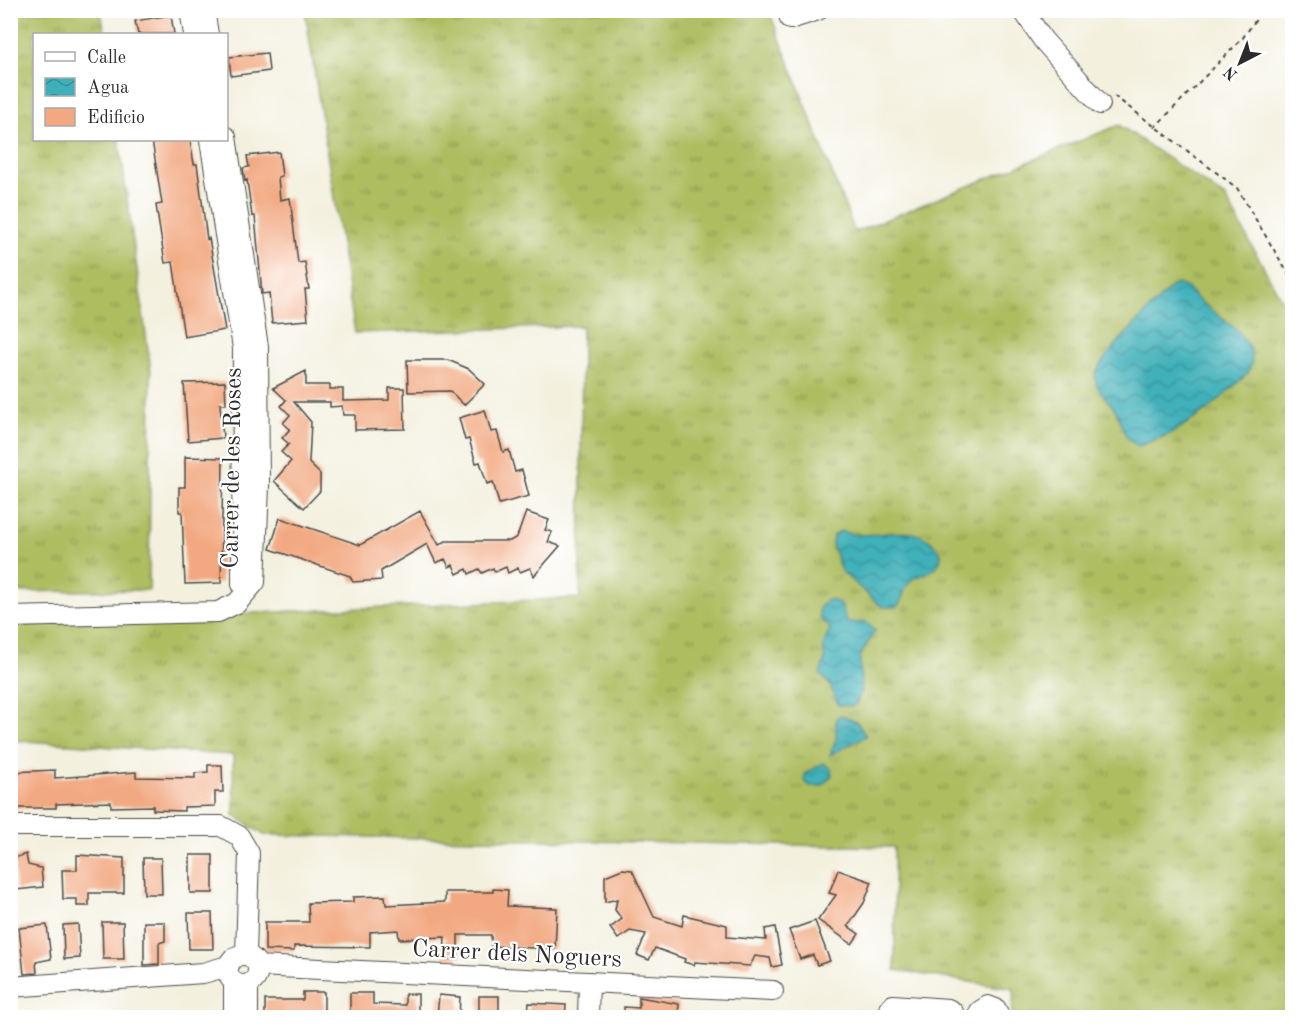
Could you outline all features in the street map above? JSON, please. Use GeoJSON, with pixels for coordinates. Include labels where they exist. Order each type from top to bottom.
{"type":"FeatureCollection","features":[{"type":"Feature","properties":{"kind":"street"},"geometry":{"type":"LineString","coordinates":[[190,10],[194,33]]}},
{"type":"Feature","properties":{"kind":"street"},"geometry":{"type":"LineString","coordinates":[[204,10],[208,33]]}},
{"type":"Feature","properties":{"kind":"street"},"geometry":{"type":"LineString","coordinates":[[790,19],[818,10]]}},
{"type":"Feature","properties":{"kind":"street"},"geometry":{"type":"LineString","coordinates":[[1023,10],[1043,40],[1105,98]]}},
{"type":"Feature","properties":{"kind":"street","name":"Carrer de les Roses"},"geometry":{"type":"LineString","coordinates":[[10,606],[221,599],[243,584],[243,348],[210,141]]}},
{"type":"Feature","properties":{"kind":"street","name":"Carrer de les Roses"},"geometry":{"type":"LineString","coordinates":[[10,617],[218,612],[237,603],[255,582],[259,486],[258,347],[227,141]]}},
{"type":"Feature","properties":{"kind":"street"},"geometry":{"type":"LineString","coordinates":[[10,826],[221,826],[249,853],[234,1017]]}},
{"type":"Feature","properties":{"kind":"street"},"geometry":{"type":"LineString","coordinates":[[10,838],[235,840]]}},
{"type":"Feature","properties":{"kind":"street"},"geometry":{"type":"LineString","coordinates":[[240,970],[248,1017]]}},
{"type":"Feature","properties":{"kind":"street","name":"Carrer dels Noguers"},"geometry":{"type":"LineString","coordinates":[[10,987],[240,970],[773,991]]}},
{"type":"Feature","properties":{"kind":"street"},"geometry":{"type":"LineString","coordinates":[[588,1017],[589,982]]}},
{"type":"Feature","properties":{"kind":"street"},"geometry":{"type":"LineString","coordinates":[[888,1017],[889,1009],[893,1005],[919,1012],[948,1009],[953,1012],[953,1017]]}},
{"type":"Feature","properties":{"kind":"street"},"geometry":{"type":"LineString","coordinates":[[977,1017],[980,1011],[988,1006],[996,1009],[1000,1017]]}},
{"type":"Feature","properties":{"kind":"path"},"geometry":{"type":"LineString","coordinates":[[1154,128],[1242,39],[1263,10]]}},
{"type":"Feature","properties":{"kind":"path"},"geometry":{"type":"LineString","coordinates":[[1105,98],[1154,128],[1237,188],[1293,280]]}},
{"type":"Feature","properties":{"kind":"green space"},"geometry":{"type":"Polygon","coordinates":[[[10,11],[101,11],[105,33],[33,33],[33,141],[119,141],[151,371],[149,590],[11,592],[10,11]]]}},
{"type":"Feature","properties":{"kind":"green space"},"geometry":{"type":"Polygon","coordinates":[[[305,11],[769,11],[855,232],[1119,125],[1225,197],[1292,319],[1292,1017],[1012,1017],[1014,989],[895,970],[894,847],[264,835],[234,815],[233,755],[11,740],[10,624],[580,598],[582,326],[355,333],[305,11]]]}},
{"type":"Feature","properties":{"kind":"water"},"geometry":{"type":"Polygon","coordinates":[[[1178,284],[1188,288],[1195,297],[1238,331],[1250,349],[1252,362],[1248,373],[1208,410],[1172,433],[1139,446],[1127,437],[1117,413],[1098,388],[1095,378],[1097,370],[1115,346],[1172,286],[1178,284]]]}},
{"type":"Feature","properties":{"kind":"water"},"geometry":{"type":"Polygon","coordinates":[[[840,531],[866,535],[901,532],[922,536],[941,553],[940,560],[935,569],[908,584],[897,607],[882,607],[841,571],[832,544],[833,535],[840,531]]]}},
{"type":"Feature","properties":{"kind":"water"},"geometry":{"type":"Polygon","coordinates":[[[832,599],[841,605],[847,623],[866,622],[875,631],[860,656],[861,690],[857,703],[852,706],[838,705],[830,685],[820,674],[825,659],[823,646],[830,628],[820,619],[819,609],[825,601],[832,599]]]}},
{"type":"Feature","properties":{"kind":"water"},"geometry":{"type":"Polygon","coordinates":[[[841,715],[857,722],[866,736],[830,755],[836,739],[836,718],[841,715]]]}},
{"type":"Feature","properties":{"kind":"water"},"geometry":{"type":"Polygon","coordinates":[[[823,763],[831,769],[832,775],[822,786],[810,786],[804,781],[805,774],[823,763]]]}},
{"type":"Feature","properties":{"kind":"building"},"geometry":{"type":"Polygon","coordinates":[[[171,15],[174,33],[138,33],[135,21],[171,15]]]}},
{"type":"Feature","properties":{"kind":"building"},"geometry":{"type":"Polygon","coordinates":[[[267,53],[269,71],[231,76],[229,57],[267,53]]]}},
{"type":"Feature","properties":{"kind":"building"},"geometry":{"type":"Polygon","coordinates":[[[152,141],[190,141],[194,164],[197,164],[207,239],[209,238],[225,330],[184,337],[173,262],[165,263],[156,205],[162,204],[152,141]]]}},
{"type":"Feature","properties":{"kind":"building"},"geometry":{"type":"Polygon","coordinates":[[[279,152],[282,176],[278,177],[280,200],[290,198],[298,263],[305,262],[309,289],[305,289],[308,320],[272,323],[269,293],[262,294],[255,216],[252,216],[243,168],[249,167],[247,156],[279,152]]]}},
{"type":"Feature","properties":{"kind":"building"},"geometry":{"type":"Polygon","coordinates":[[[407,360],[448,360],[469,369],[485,384],[464,405],[450,391],[408,392],[407,360]]]}},
{"type":"Feature","properties":{"kind":"building"},"geometry":{"type":"Polygon","coordinates":[[[306,371],[306,385],[330,385],[330,389],[343,389],[343,401],[389,400],[389,388],[404,388],[405,429],[355,430],[355,415],[343,415],[342,406],[330,407],[330,402],[294,402],[311,422],[309,463],[320,474],[320,491],[304,508],[274,481],[291,461],[281,452],[289,444],[282,438],[290,429],[283,423],[290,415],[281,406],[286,400],[273,388],[306,371]]]}},
{"type":"Feature","properties":{"kind":"building"},"geometry":{"type":"Polygon","coordinates":[[[225,382],[226,404],[220,404],[223,438],[188,441],[184,383],[225,382]]]}},
{"type":"Feature","properties":{"kind":"building"},"geometry":{"type":"Polygon","coordinates":[[[485,410],[491,432],[497,431],[503,452],[509,450],[515,472],[522,470],[529,496],[499,504],[493,482],[487,484],[480,462],[476,463],[469,439],[465,440],[459,418],[485,410]]]}},
{"type":"Feature","properties":{"kind":"building"},"geometry":{"type":"Polygon","coordinates":[[[185,457],[223,458],[221,583],[185,584],[179,487],[185,487],[185,457]]]}},
{"type":"Feature","properties":{"kind":"building"},"geometry":{"type":"Polygon","coordinates":[[[420,511],[439,545],[446,541],[510,541],[517,537],[526,512],[549,520],[545,530],[552,532],[548,542],[560,546],[534,576],[530,568],[520,572],[518,568],[508,573],[506,567],[495,572],[493,568],[482,573],[479,569],[469,574],[467,569],[457,574],[453,565],[449,567],[445,559],[436,563],[427,544],[381,571],[382,580],[353,582],[350,576],[270,549],[280,518],[360,545],[420,511]]]}},
{"type":"Feature","properties":{"kind":"building"},"geometry":{"type":"Polygon","coordinates":[[[208,765],[222,765],[223,792],[215,792],[215,806],[184,807],[184,811],[153,810],[153,806],[111,807],[111,802],[56,804],[56,808],[10,808],[10,772],[55,770],[55,778],[136,772],[136,777],[195,778],[195,773],[208,772],[208,765]]]}},
{"type":"Feature","properties":{"kind":"building"},"geometry":{"type":"Polygon","coordinates":[[[26,854],[28,865],[41,868],[43,887],[16,890],[14,858],[26,854]]]}},
{"type":"Feature","properties":{"kind":"building"},"geometry":{"type":"Polygon","coordinates":[[[77,855],[124,858],[124,893],[89,893],[89,906],[77,906],[77,899],[63,899],[62,870],[77,870],[77,855]]]}},
{"type":"Feature","properties":{"kind":"building"},"geometry":{"type":"Polygon","coordinates":[[[190,855],[213,855],[213,893],[190,893],[190,855]]]}},
{"type":"Feature","properties":{"kind":"building"},"geometry":{"type":"Polygon","coordinates":[[[143,858],[161,858],[162,894],[144,894],[143,858]]]}},
{"type":"Feature","properties":{"kind":"building"},"geometry":{"type":"Polygon","coordinates":[[[622,869],[632,870],[654,917],[682,926],[684,915],[727,925],[727,937],[766,940],[765,929],[775,927],[782,965],[772,967],[770,958],[755,956],[750,966],[695,962],[694,965],[684,962],[685,959],[655,948],[649,960],[637,955],[646,934],[630,931],[618,939],[610,928],[622,919],[615,910],[617,899],[605,902],[605,876],[622,869]]]}},
{"type":"Feature","properties":{"kind":"building"},"geometry":{"type":"Polygon","coordinates":[[[838,870],[872,882],[864,903],[848,926],[859,934],[852,944],[818,920],[836,895],[829,893],[838,870]]]}},
{"type":"Feature","properties":{"kind":"building"},"geometry":{"type":"Polygon","coordinates":[[[493,889],[508,890],[507,906],[557,908],[555,949],[491,946],[491,935],[458,935],[458,959],[444,959],[445,937],[399,939],[398,930],[370,932],[370,947],[294,946],[294,951],[265,950],[265,922],[309,922],[308,903],[353,902],[353,897],[385,896],[386,905],[445,902],[445,892],[493,892],[493,889]]]}},
{"type":"Feature","properties":{"kind":"building"},"geometry":{"type":"Polygon","coordinates":[[[188,913],[212,913],[213,949],[189,949],[188,913]]]}},
{"type":"Feature","properties":{"kind":"building"},"geometry":{"type":"Polygon","coordinates":[[[815,921],[830,961],[817,965],[813,955],[800,959],[789,930],[815,921]]]}},
{"type":"Feature","properties":{"kind":"building"},"geometry":{"type":"Polygon","coordinates":[[[102,922],[123,922],[124,959],[103,959],[102,922]]]}},
{"type":"Feature","properties":{"kind":"building"},"geometry":{"type":"Polygon","coordinates":[[[144,922],[165,922],[165,941],[159,943],[159,964],[144,965],[144,922]]]}},
{"type":"Feature","properties":{"kind":"building"},"geometry":{"type":"Polygon","coordinates":[[[78,924],[80,958],[64,959],[63,925],[78,924]]]}},
{"type":"Feature","properties":{"kind":"building"},"geometry":{"type":"Polygon","coordinates":[[[47,925],[51,959],[36,962],[37,973],[24,974],[19,928],[47,925]]]}},
{"type":"Feature","properties":{"kind":"building"},"geometry":{"type":"Polygon","coordinates":[[[303,992],[324,992],[324,1017],[265,1017],[265,1000],[303,1000],[303,992]]]}},
{"type":"Feature","properties":{"kind":"building"},"geometry":{"type":"Polygon","coordinates":[[[350,993],[373,993],[373,1004],[405,1005],[405,994],[418,994],[418,1017],[350,1017],[350,993]]]}},
{"type":"Feature","properties":{"kind":"building"},"geometry":{"type":"Polygon","coordinates":[[[439,995],[460,997],[459,1017],[437,1017],[439,995]]]}},
{"type":"Feature","properties":{"kind":"building"},"geometry":{"type":"Polygon","coordinates":[[[479,996],[499,996],[499,1017],[479,1017],[479,996]]]}},
{"type":"Feature","properties":{"kind":"building"},"geometry":{"type":"Polygon","coordinates":[[[639,997],[679,1004],[678,1017],[624,1017],[624,1007],[639,1008],[639,997]]]}},
{"type":"Feature","properties":{"kind":"building"},"geometry":{"type":"Polygon","coordinates":[[[529,1003],[566,1005],[565,1017],[528,1017],[529,1003]]]}}]}
